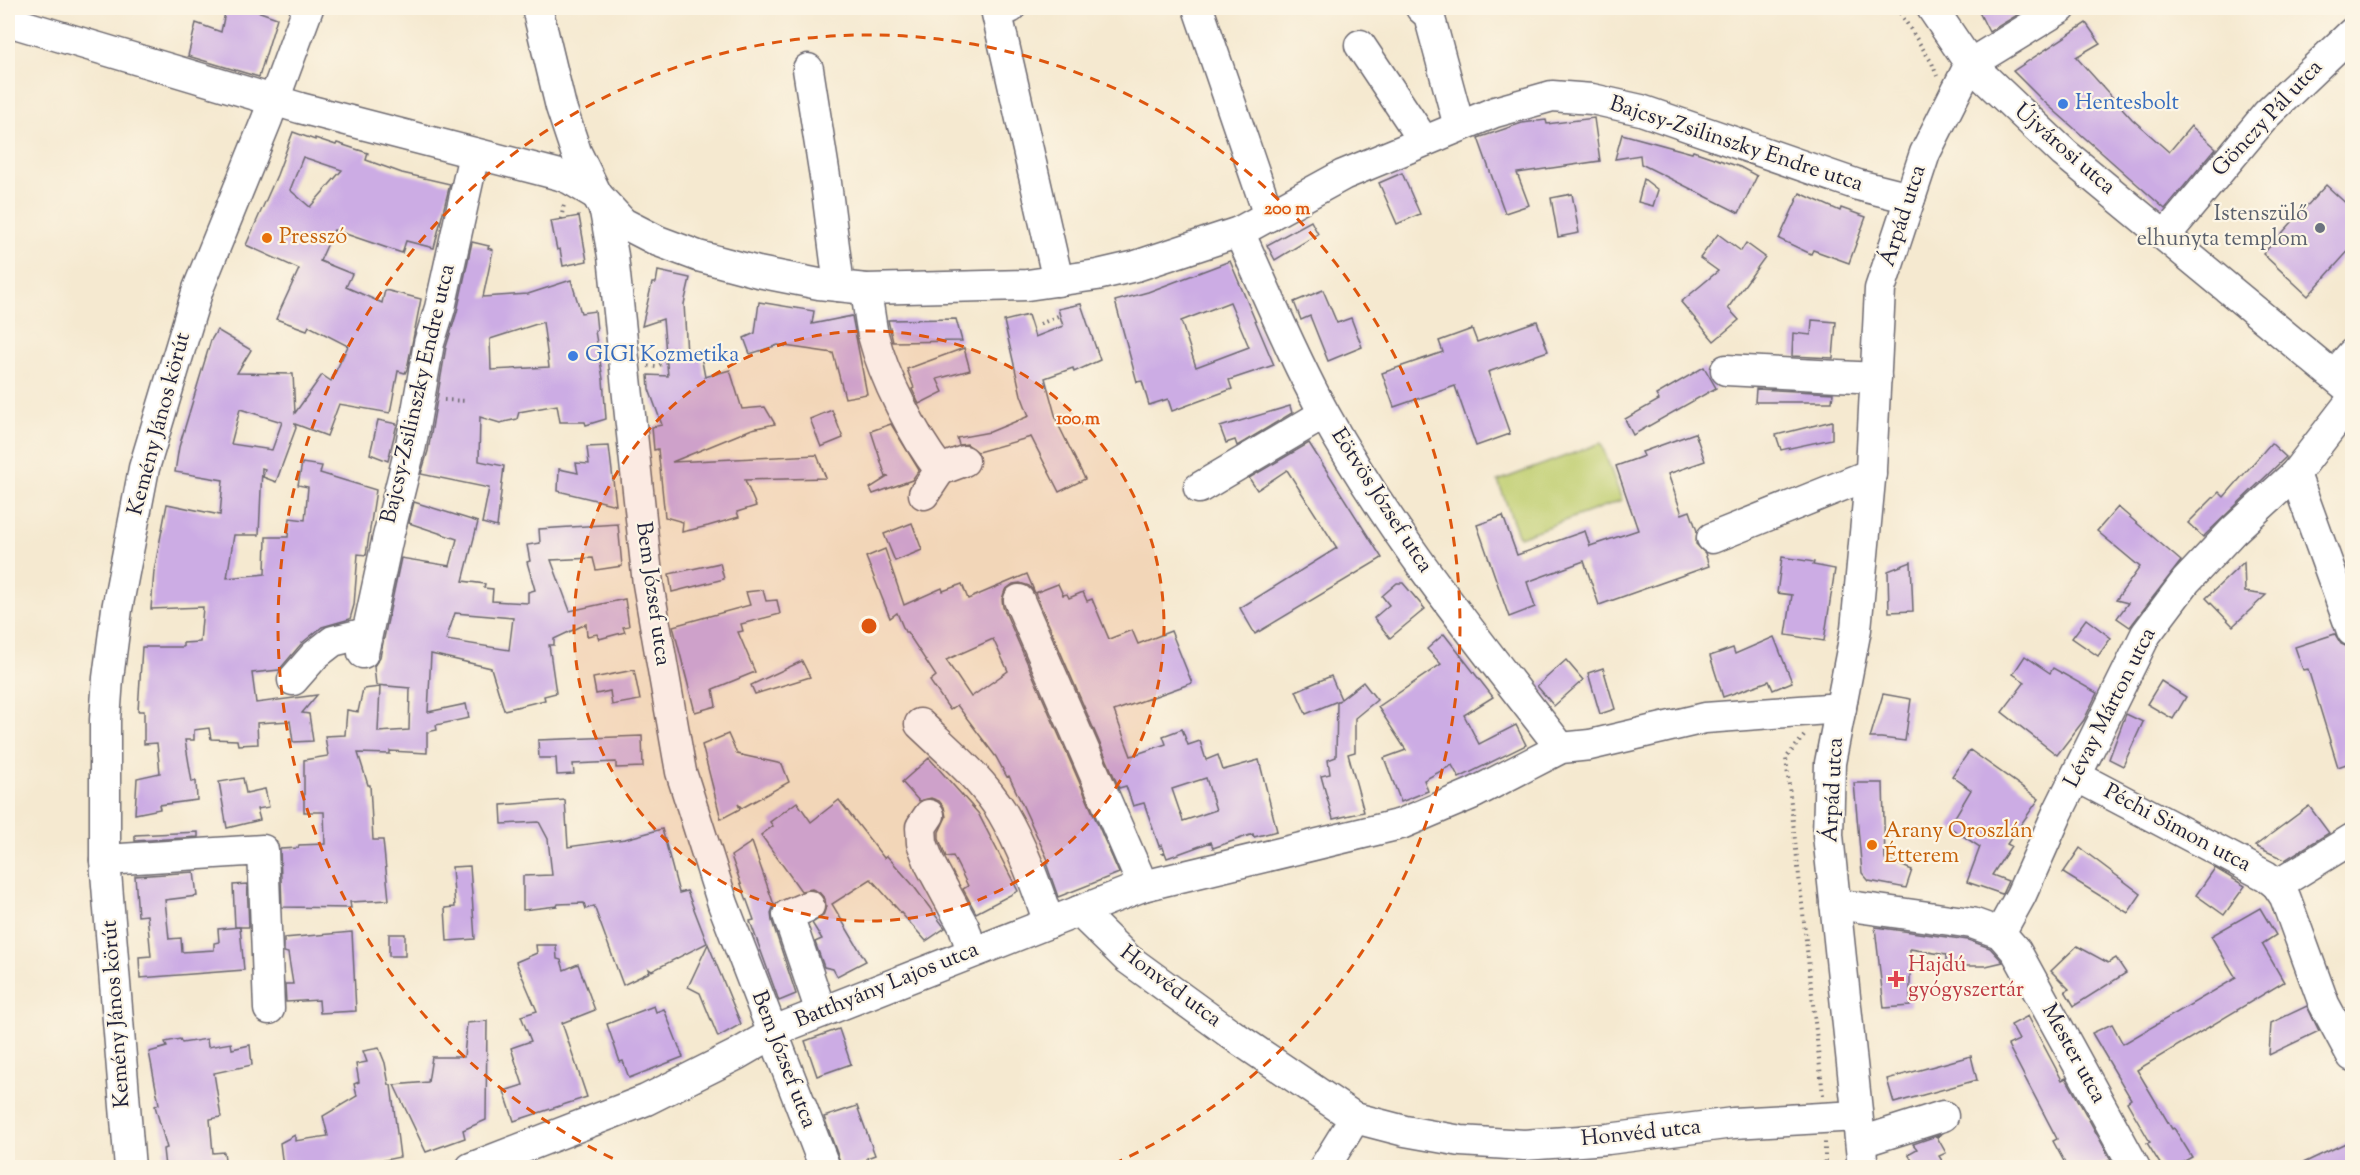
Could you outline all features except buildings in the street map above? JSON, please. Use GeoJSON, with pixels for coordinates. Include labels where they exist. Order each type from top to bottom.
{"type":"FeatureCollection","features":[{"type":"Feature","properties":{"kind":"street","name":"Kemény János körút"},"geometry":{"type":"LineString","coordinates":[[130,1167],[105,860],[104,756],[108,678],[124,567],[144,468],[198,289],[274,100],[308,8]]}},
{"type":"Feature","properties":{"kind":"street","name":"Bem József utca"},"geometry":{"type":"LineString","coordinates":[[537,8],[561,107],[576,152],[605,211],[613,256],[644,632],[691,807],[723,904],[825,1167]]}},
{"type":"Feature","properties":{"kind":"street"},"geometry":{"type":"LineString","coordinates":[[1010,8],[997,14],[1058,280]]}},
{"type":"Feature","properties":{"kind":"street"},"geometry":{"type":"LineString","coordinates":[[1198,8],[1269,216]]}},
{"type":"Feature","properties":{"kind":"street"},"geometry":{"type":"LineString","coordinates":[[1421,8],[1429,15],[1459,126]]}},
{"type":"Feature","properties":{"kind":"street","name":"Újvárosi utca"},"geometry":{"type":"LineString","coordinates":[[1932,8],[1970,64],[2064,153],[2164,236],[2346,373]]}},
{"type":"Feature","properties":{"kind":"street"},"geometry":{"type":"LineString","coordinates":[[1970,64],[2061,8]]}},
{"type":"Feature","properties":{"kind":"street","name":"Bajcsy-Zsilinszky Endre utca"},"geometry":{"type":"LineString","coordinates":[[8,21],[274,100],[560,175],[597,195],[623,223],[658,241],[758,272],[852,288],[1027,285],[1097,275],[1136,266],[1239,232],[1343,174],[1495,111],[1552,96],[1592,99],[1641,110],[1858,185],[1910,198]]}},
{"type":"Feature","properties":{"kind":"street","name":"Gönczy Pál utca"},"geometry":{"type":"LineString","coordinates":[[2164,236],[2267,114],[2352,33]]}},
{"type":"Feature","properties":{"kind":"street"},"geometry":{"type":"LineString","coordinates":[[1360,45],[1424,141]]}},
{"type":"Feature","properties":{"kind":"street","name":"Árpád utca"},"geometry":{"type":"LineString","coordinates":[[1860,1142],[1828,835],[1830,763],[1856,629],[1870,474],[1880,289],[1925,153],[1970,64]]}},
{"type":"Feature","properties":{"kind":"street"},"geometry":{"type":"LineString","coordinates":[[808,69],[826,183],[852,288],[874,336],[889,382],[928,455],[943,475]]}},
{"type":"Feature","properties":{"kind":"street","name":"Bajcsy-Zsilinszky Endre utca"},"geometry":{"type":"LineString","coordinates":[[293,680],[315,655],[333,641],[365,643],[411,445],[429,343],[474,154]]}},
{"type":"Feature","properties":{"kind":"street","name":"Eötvös József utca"},"geometry":{"type":"LineString","coordinates":[[1239,232],[1280,325],[1324,414],[1422,565],[1561,748]]}},
{"type":"Feature","properties":{"kind":"street"},"geometry":{"type":"LineString","coordinates":[[1726,370],[1876,378]]}},
{"type":"Feature","properties":{"kind":"street","name":"Lévay Márton utca"},"geometry":{"type":"LineString","coordinates":[[2000,933],[2021,895],[2146,634],[2186,581],[2233,531],[2295,474],[2352,400]]}},
{"type":"Feature","properties":{"kind":"street"},"geometry":{"type":"LineString","coordinates":[[1199,488],[1324,414]]}},
{"type":"Feature","properties":{"kind":"street"},"geometry":{"type":"LineString","coordinates":[[1712,538],[1870,474]]}},
{"type":"Feature","properties":{"kind":"street"},"geometry":{"type":"LineString","coordinates":[[2295,474],[2352,631]]}},
{"type":"Feature","properties":{"kind":"street"},"geometry":{"type":"LineString","coordinates":[[1019,600],[1143,886]]}},
{"type":"Feature","properties":{"kind":"street","name":"Batthyány Lajos utca"},"geometry":{"type":"LineString","coordinates":[[471,1167],[646,1100],[736,1055],[772,1034],[821,1012],[1143,886],[1401,824],[1474,793],[1561,748],[1590,745],[1705,718],[1841,708]]}},
{"type":"Feature","properties":{"kind":"street"},"geometry":{"type":"LineString","coordinates":[[920,724],[958,760],[1001,812],[1036,883],[1049,923]]}},
{"type":"Feature","properties":{"kind":"street","name":"Péchi Simon utca"},"geometry":{"type":"LineString","coordinates":[[2076,776],[2266,876],[2277,885],[2285,897],[2324,1004],[2352,1056]]}},
{"type":"Feature","properties":{"kind":"street"},"geometry":{"type":"LineString","coordinates":[[929,815],[921,827],[922,843],[930,864],[964,927],[972,952]]}},
{"type":"Feature","properties":{"kind":"street","name":"Péchi Simon utca"},"geometry":{"type":"LineString","coordinates":[[2277,885],[2352,838]]}},
{"type":"Feature","properties":{"kind":"street"},"geometry":{"type":"LineString","coordinates":[[105,860],[263,850],[269,1009]]}},
{"type":"Feature","properties":{"kind":"street"},"geometry":{"type":"LineString","coordinates":[[1835,904],[1972,923],[2000,933]]}},
{"type":"Feature","properties":{"kind":"street"},"geometry":{"type":"LineString","coordinates":[[809,906],[788,915],[821,1012]]}},
{"type":"Feature","properties":{"kind":"street","name":"Honvéd utca"},"geometry":{"type":"LineString","coordinates":[[1079,911],[1128,959],[1231,1034],[1355,1118],[1405,1131],[1461,1141],[1524,1145],[1608,1139],[1733,1123],[1860,1142],[1943,1116]]}},
{"type":"Feature","properties":{"kind":"street","name":"Mester utca"},"geometry":{"type":"LineString","coordinates":[[2000,933],[2021,961],[2135,1167]]}},
{"type":"Feature","properties":{"kind":"street"},"geometry":{"type":"LineString","coordinates":[[1324,1167],[1355,1118]]}},
{"type":"Feature","properties":{"kind":"path"},"geometry":{"type":"LineString","coordinates":[[561,219],[565,200]]}},
{"type":"Feature","properties":{"kind":"path"},"geometry":{"type":"LineString","coordinates":[[1040,324],[1058,316]]}},
{"type":"Feature","properties":{"kind":"path"},"geometry":{"type":"LineString","coordinates":[[645,366],[656,367],[667,362]]}},
{"type":"Feature","properties":{"kind":"path"},"geometry":{"type":"LineString","coordinates":[[435,399],[467,401]]}},
{"type":"Feature","properties":{"kind":"green space"},"geometry":{"type":"Polygon","coordinates":[[[1601,443],[1622,500],[1519,537],[1498,481],[1601,443]]]}},
{"type":"Feature","properties":{"kind":"place","name":"Hentesbolt"},"geometry":{"type":"Point","coordinates":[2063,104]}},
{"type":"Feature","properties":{"kind":"place","name":"Istenszülő elhunyta templom"},"geometry":{"type":"Point","coordinates":[2320,228]}},
{"type":"Feature","properties":{"kind":"place","name":"Presszó"},"geometry":{"type":"Point","coordinates":[267,238]}},
{"type":"Feature","properties":{"kind":"place","name":"GIGI Kozmetika"},"geometry":{"type":"Point","coordinates":[573,356]}},
{"type":"Feature","properties":{"kind":"place","name":"Arany Oroszlán Étterem"},"geometry":{"type":"Point","coordinates":[1872,845]}},
{"type":"Feature","properties":{"kind":"place","name":"Hajdú gyógyszertár"},"geometry":{"type":"Point","coordinates":[1896,979]}}]}
